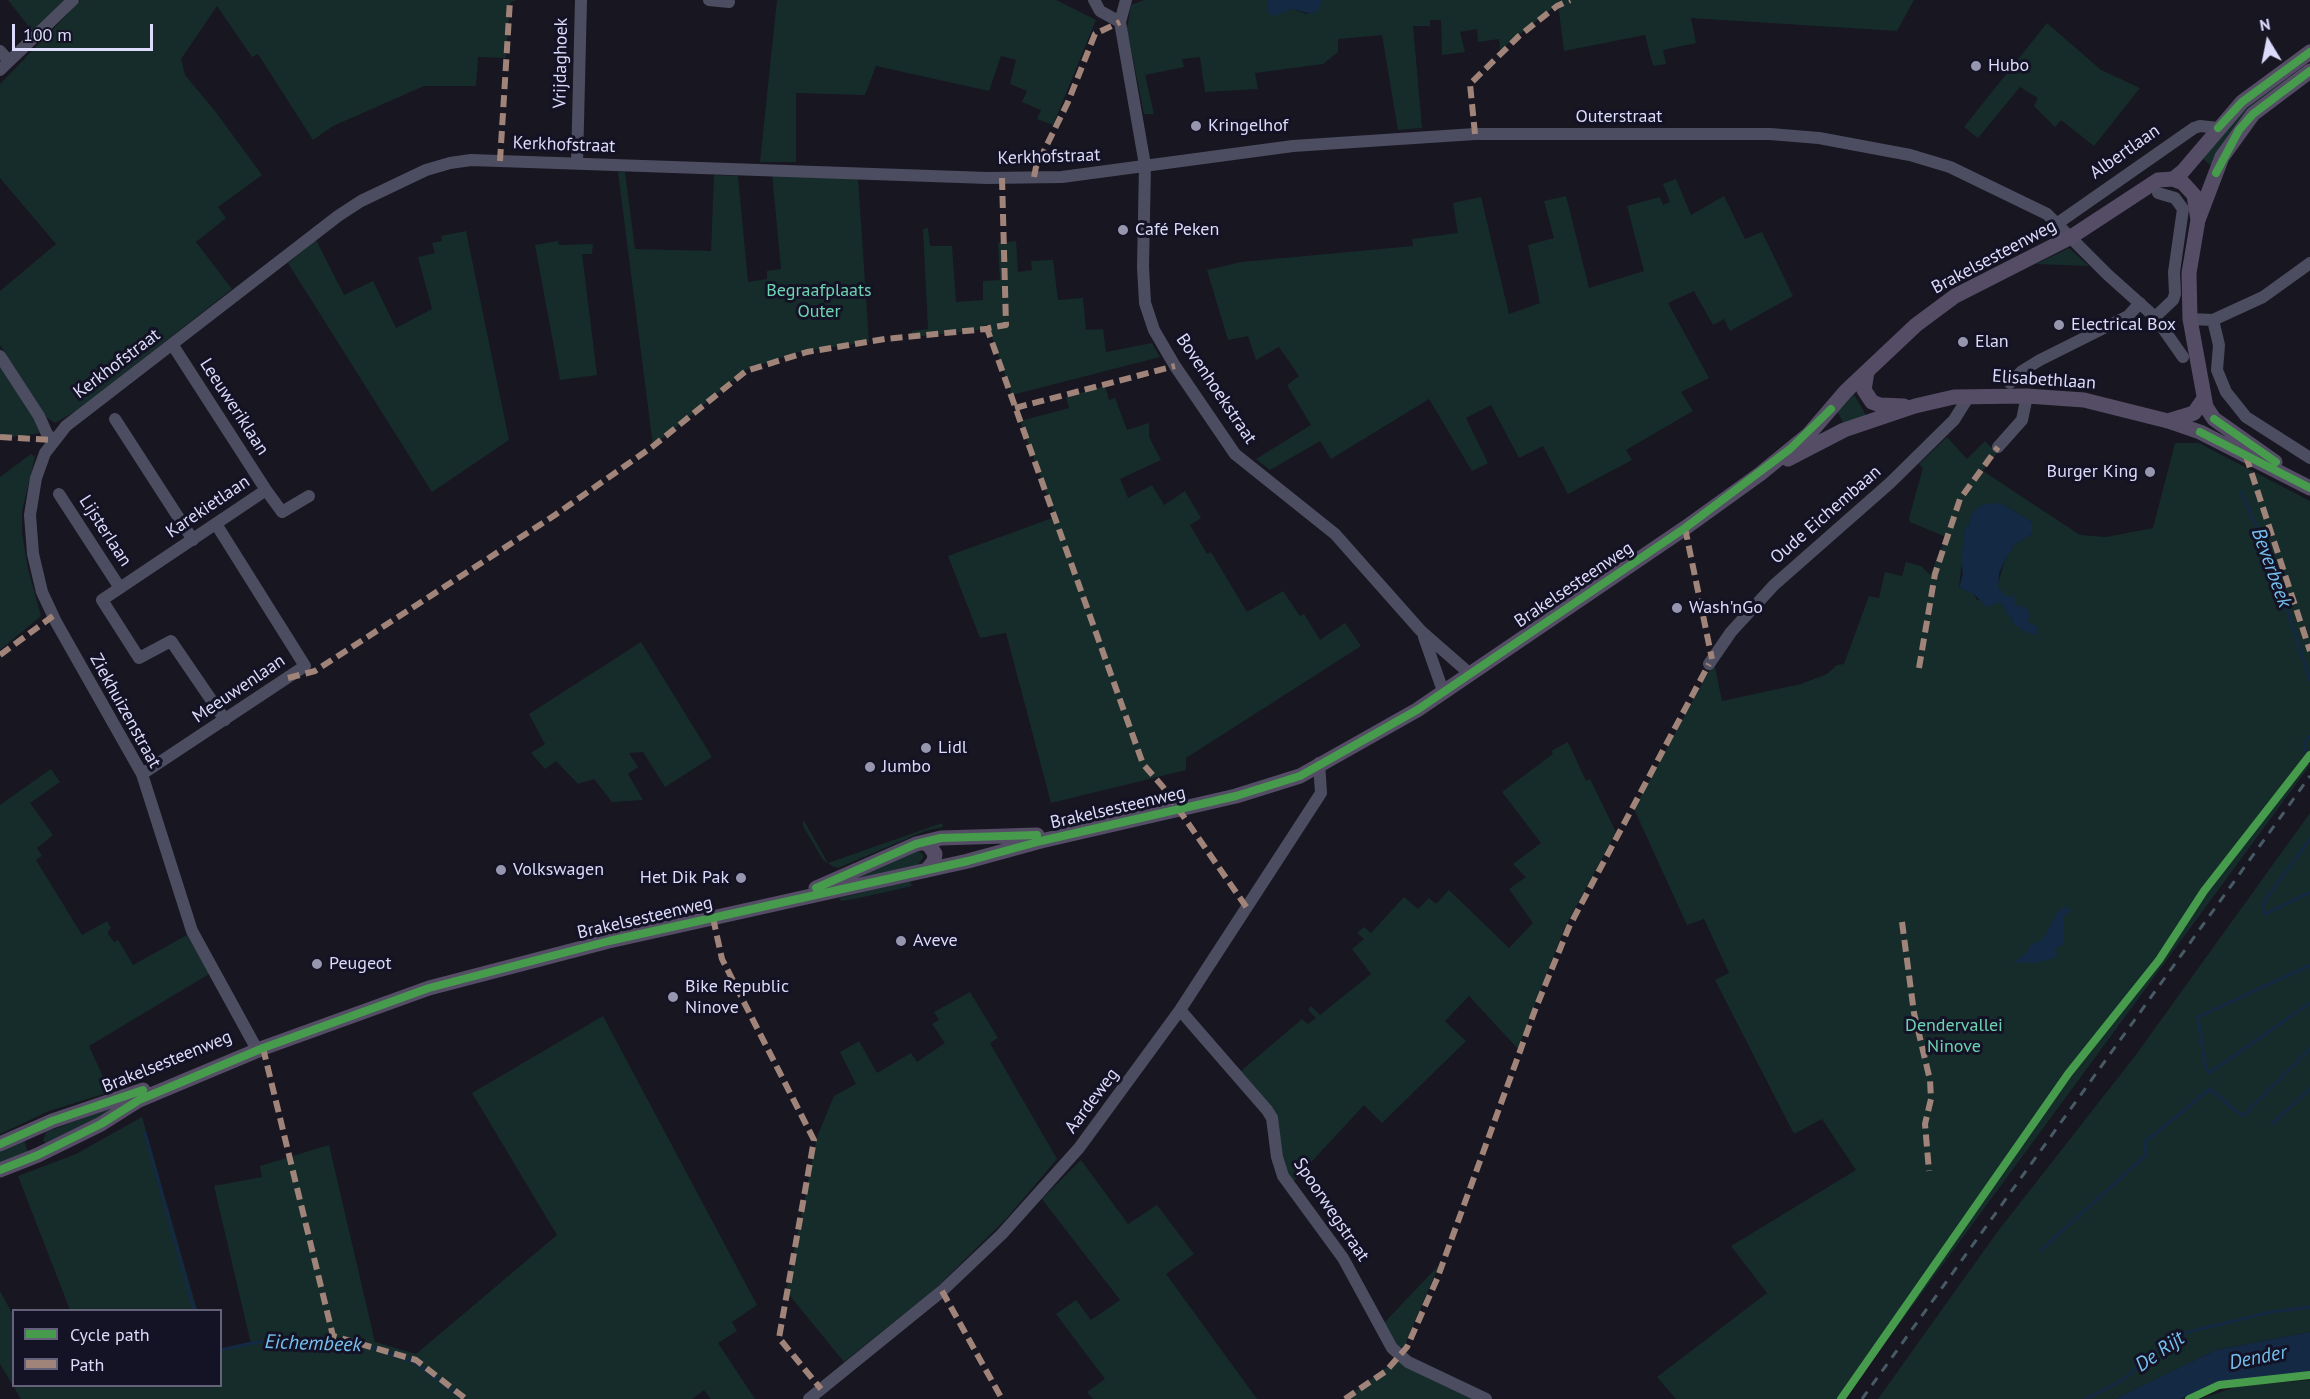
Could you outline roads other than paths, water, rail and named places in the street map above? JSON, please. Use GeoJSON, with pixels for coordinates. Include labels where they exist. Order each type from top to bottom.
{"type":"FeatureCollection","features":[{"type":"Feature","properties":{"kind":"main road"},"geometry":{"type":"LineString","coordinates":[[2173,179],[2184,171],[2242,102],[2310,52]]}},
{"type":"Feature","properties":{"kind":"main road"},"geometry":{"type":"LineString","coordinates":[[2168,421],[2194,413],[2203,400],[2190,319],[2189,273],[2198,220],[2222,157],[2239,130],[2272,98],[2310,71]]}},
{"type":"Feature","properties":{"kind":"main road"},"geometry":{"type":"LineString","coordinates":[[2071,237],[2158,180],[2173,179],[2183,183],[2194,195],[2198,220]]}},
{"type":"Feature","properties":{"kind":"main road","name":"Brakelsesteenweg"},"geometry":{"type":"LineString","coordinates":[[0,1170],[38,1155],[101,1124],[139,1100],[263,1048],[429,988],[609,941],[968,861],[1041,841],[1236,796],[1300,776],[1319,763],[1387,728],[1685,528],[1760,474],[1809,434],[1867,372],[1916,325],[1955,296],[2071,237]]}},
{"type":"Feature","properties":{"kind":"main road"},"geometry":{"type":"LineString","coordinates":[[1867,372],[1864,390],[1872,402],[1880,405],[1916,406]]}},
{"type":"Feature","properties":{"kind":"main road","name":"Elisabethlaan"},"geometry":{"type":"LineString","coordinates":[[1916,406],[1969,396],[2027,396],[2084,400],[2168,421],[2200,432],[2310,488]]}},
{"type":"Feature","properties":{"kind":"main road","name":"Elisabethlaan"},"geometry":{"type":"LineString","coordinates":[[2203,400],[2214,419],[2310,488]]}},
{"type":"Feature","properties":{"kind":"main road","name":"Brakelsesteenweg"},"geometry":{"type":"LineString","coordinates":[[1760,474],[1844,430],[1916,406]]}},
{"type":"Feature","properties":{"kind":"main road","name":"Brakelsesteenweg"},"geometry":{"type":"LineString","coordinates":[[0,1144],[175,1078],[254,1044],[368,1002],[476,968],[801,893],[923,843],[941,838],[1026,836],[1068,830],[1196,800],[1284,771],[1319,763]]}},
{"type":"Feature","properties":{"kind":"main road"},"geometry":{"type":"LineString","coordinates":[[963,836],[955,844],[954,851],[959,859],[968,861]]}},
{"type":"Feature","properties":{"kind":"main road"},"geometry":{"type":"LineString","coordinates":[[923,843],[929,845],[935,854],[934,861],[927,870]]}},
{"type":"Feature","properties":{"kind":"main road"},"geometry":{"type":"LineString","coordinates":[[30,1131],[28,1145],[38,1155]]}},
{"type":"Feature","properties":{"kind":"street"},"geometry":{"type":"LineString","coordinates":[[0,70],[73,0]]}},
{"type":"Feature","properties":{"kind":"street","name":"Vrijdaghoek"},"geometry":{"type":"LineString","coordinates":[[577,163],[580,0]]}},
{"type":"Feature","properties":{"kind":"street"},"geometry":{"type":"LineString","coordinates":[[710,0],[729,2]]}},
{"type":"Feature","properties":{"kind":"street"},"geometry":{"type":"LineString","coordinates":[[1094,0],[1100,11],[1120,22],[1126,0]]}},
{"type":"Feature","properties":{"kind":"street","name":"Bovenhoekstraat"},"geometry":{"type":"LineString","coordinates":[[1120,22],[1145,165],[1143,267],[1146,303],[1154,330],[1175,366],[1236,454],[1335,534],[1421,631],[1469,673]]}},
{"type":"Feature","properties":{"kind":"street"},"geometry":{"type":"LineString","coordinates":[[0,51],[9,61]]}},
{"type":"Feature","properties":{"kind":"street","name":"Albertlaan"},"geometry":{"type":"LineString","coordinates":[[2058,223],[2194,128],[2200,126],[2218,128]]}},
{"type":"Feature","properties":{"kind":"street","name":"Outerstraat"},"geometry":{"type":"LineString","coordinates":[[1145,165],[1293,146],[1453,135],[1770,134],[1865,145],[1950,167],[2030,204],[2058,223],[2071,237]]}},
{"type":"Feature","properties":{"kind":"street","name":"Kerkhofstraat"},"geometry":{"type":"LineString","coordinates":[[66,426],[338,216],[361,201],[426,170],[450,163],[471,160],[988,178],[1085,176],[1137,169],[1145,165]]}},
{"type":"Feature","properties":{"kind":"street"},"geometry":{"type":"LineString","coordinates":[[2154,317],[2173,300],[2175,294],[2174,272],[2182,209],[2175,198],[2158,193]]}},
{"type":"Feature","properties":{"kind":"street","name":"Brakelsesteenweg"},"geometry":{"type":"LineString","coordinates":[[2071,237],[2154,317],[2183,357]]}},
{"type":"Feature","properties":{"kind":"street"},"geometry":{"type":"LineString","coordinates":[[2190,319],[2213,320],[2263,297],[2310,263]]}},
{"type":"Feature","properties":{"kind":"street"},"geometry":{"type":"LineString","coordinates":[[2010,383],[2022,371],[2040,360],[2128,316],[2140,303]]}},
{"type":"Feature","properties":{"kind":"street"},"geometry":{"type":"LineString","coordinates":[[2213,320],[2219,345],[2217,370],[2226,392],[2246,417],[2310,458]]}},
{"type":"Feature","properties":{"kind":"street","name":"Leeuweriklaan"},"geometry":{"type":"LineString","coordinates":[[172,344],[266,490]]}},
{"type":"Feature","properties":{"kind":"street"},"geometry":{"type":"LineString","coordinates":[[0,356],[39,416],[47,434],[53,440]]}},
{"type":"Feature","properties":{"kind":"street","name":"Oude Eichembaan"},"geometry":{"type":"LineString","coordinates":[[1709,664],[1731,632],[1774,585],[1890,483],[1954,420],[1969,396]]}},
{"type":"Feature","properties":{"kind":"street"},"geometry":{"type":"LineString","coordinates":[[1998,447],[2022,420],[2027,396]]}},
{"type":"Feature","properties":{"kind":"street"},"geometry":{"type":"LineString","coordinates":[[115,419],[193,540]]}},
{"type":"Feature","properties":{"kind":"street","name":"Ziekhuizenstraat"},"geometry":{"type":"LineString","coordinates":[[66,426],[53,440],[36,478],[30,515],[33,554],[42,592],[56,622],[141,774],[192,931],[254,1044]]}},
{"type":"Feature","properties":{"kind":"street","name":"Karekietlaan"},"geometry":{"type":"LineString","coordinates":[[120,588],[266,490],[282,512],[309,496]]}},
{"type":"Feature","properties":{"kind":"street","name":"Lijsterlaan"},"geometry":{"type":"LineString","coordinates":[[59,494],[120,588]]}},
{"type":"Feature","properties":{"kind":"street","name":"Meeuwenlaan"},"geometry":{"type":"LineString","coordinates":[[141,774],[305,666],[216,524]]}},
{"type":"Feature","properties":{"kind":"street"},"geometry":{"type":"LineString","coordinates":[[120,588],[102,600],[139,658],[171,641],[225,720]]}},
{"type":"Feature","properties":{"kind":"street","name":"Bovenhoekstraat"},"geometry":{"type":"LineString","coordinates":[[1421,631],[1443,691]]}},
{"type":"Feature","properties":{"kind":"street","name":"Aardeweg"},"geometry":{"type":"LineString","coordinates":[[809,1399],[942,1291],[1002,1234],[1099,1123],[1180,1010],[1322,793],[1319,763]]}},
{"type":"Feature","properties":{"kind":"street","name":"Spoorwegstraat"},"geometry":{"type":"LineString","coordinates":[[1180,1010],[1267,1110],[1272,1118],[1277,1157],[1283,1176],[1343,1258],[1392,1348],[1408,1362],[1486,1399]]}},
{"type":"Feature","properties":{"kind":"water"},"geometry":{"type":"Polygon","coordinates":[[[1268,0],[1321,0],[1322,2],[1319,9],[1312,14],[1292,9],[1274,16],[1268,13],[1268,0]]]}},
{"type":"Feature","properties":{"kind":"water"},"geometry":{"type":"Polygon","coordinates":[[[2001,503],[2032,522],[2032,534],[2015,544],[1999,573],[1998,588],[2007,597],[2014,595],[2015,605],[2025,607],[2030,615],[2027,621],[2037,627],[2038,636],[2014,624],[2000,602],[1986,607],[1974,594],[1959,588],[1963,574],[1961,562],[1965,527],[1970,525],[1971,514],[1983,504],[2001,503]]]}},
{"type":"Feature","properties":{"kind":"water"},"geometry":{"type":"Polygon","coordinates":[[[2064,906],[2071,910],[2063,917],[2064,944],[2055,949],[2057,957],[2036,963],[2014,962],[2026,953],[2031,945],[2043,939],[2057,913],[2064,906]]]}},
{"type":"Feature","properties":{"kind":"water","name":"Dender"},"geometry":{"type":"Polygon","coordinates":[[[2310,1332],[2310,1372],[2218,1382],[2180,1399],[2115,1399],[2216,1350],[2310,1332]]]}},
{"type":"Feature","properties":{"kind":"waterway","name":"Beverbeek"},"geometry":{"type":"LineString","coordinates":[[2241,492],[2269,554],[2310,680]]}},
{"type":"Feature","properties":{"kind":"waterway","name":"Beverbeek"},"geometry":{"type":"LineString","coordinates":[[2305,750],[2304,743],[2310,736]]}},
{"type":"Feature","properties":{"kind":"waterway"},"geometry":{"type":"LineString","coordinates":[[2310,839],[2263,903],[2265,914],[2310,892]]}},
{"type":"Feature","properties":{"kind":"waterway"},"geometry":{"type":"LineString","coordinates":[[2310,965],[2198,1017],[2205,1066],[2209,1073],[2310,1003]]}},
{"type":"Feature","properties":{"kind":"waterway"},"geometry":{"type":"LineString","coordinates":[[2040,1251],[2146,1155],[2145,1142],[2210,1089],[2241,1115],[2245,1114],[2310,1049]]}},
{"type":"Feature","properties":{"kind":"waterway"},"geometry":{"type":"LineString","coordinates":[[2272,1124],[2310,1089]]}},
{"type":"Feature","properties":{"kind":"waterway","name":"Eichembeek"},"geometry":{"type":"LineString","coordinates":[[145,1133],[194,1309]]}},
{"type":"Feature","properties":{"kind":"waterway","name":"De Rijt"},"geometry":{"type":"LineString","coordinates":[[2086,1399],[2124,1379],[2160,1348],[2188,1332],[2271,1312],[2310,1307]]}},
{"type":"Feature","properties":{"kind":"waterway","name":"Eichembeek"},"geometry":{"type":"LineString","coordinates":[[222,1350],[257,1342],[331,1340],[362,1344],[414,1362],[463,1399]]}},
{"type":"Feature","properties":{"kind":"railway"},"geometry":{"type":"LineString","coordinates":[[1862,1399],[2310,776]]}},
{"type":"Feature","properties":{"kind":"place","name":"Hubo"},"geometry":{"type":"Point","coordinates":[1976,66]}},
{"type":"Feature","properties":{"kind":"place","name":"Kringelhof"},"geometry":{"type":"Point","coordinates":[1196,126]}},
{"type":"Feature","properties":{"kind":"place","name":"Café Peken"},"geometry":{"type":"Point","coordinates":[1123,230]}},
{"type":"Feature","properties":{"kind":"place","name":"Electrical Box"},"geometry":{"type":"Point","coordinates":[2059,325]}},
{"type":"Feature","properties":{"kind":"place","name":"Elan"},"geometry":{"type":"Point","coordinates":[1963,342]}},
{"type":"Feature","properties":{"kind":"place","name":"Burger King"},"geometry":{"type":"Point","coordinates":[2150,472]}},
{"type":"Feature","properties":{"kind":"place","name":"Wash'nGo"},"geometry":{"type":"Point","coordinates":[1677,608]}},
{"type":"Feature","properties":{"kind":"place","name":"Lidl"},"geometry":{"type":"Point","coordinates":[926,748]}},
{"type":"Feature","properties":{"kind":"place","name":"Jumbo"},"geometry":{"type":"Point","coordinates":[870,767]}},
{"type":"Feature","properties":{"kind":"place","name":"Volkswagen"},"geometry":{"type":"Point","coordinates":[501,870]}},
{"type":"Feature","properties":{"kind":"place","name":"Het Dik Pak"},"geometry":{"type":"Point","coordinates":[741,878]}},
{"type":"Feature","properties":{"kind":"place","name":"Aveve"},"geometry":{"type":"Point","coordinates":[901,941]}},
{"type":"Feature","properties":{"kind":"place","name":"Peugeot"},"geometry":{"type":"Point","coordinates":[317,964]}},
{"type":"Feature","properties":{"kind":"place","name":"Bike Republic Ninove"},"geometry":{"type":"Point","coordinates":[673,997]}},
{"type":"Feature","properties":{"kind":"park label","name":"Begraafplaats Outer"},"geometry":{"type":"Point","coordinates":[819,301]}},
{"type":"Feature","properties":{"kind":"park label","name":"Dendervallei Ninove"},"geometry":{"type":"Point","coordinates":[1954,1036]}}]}
